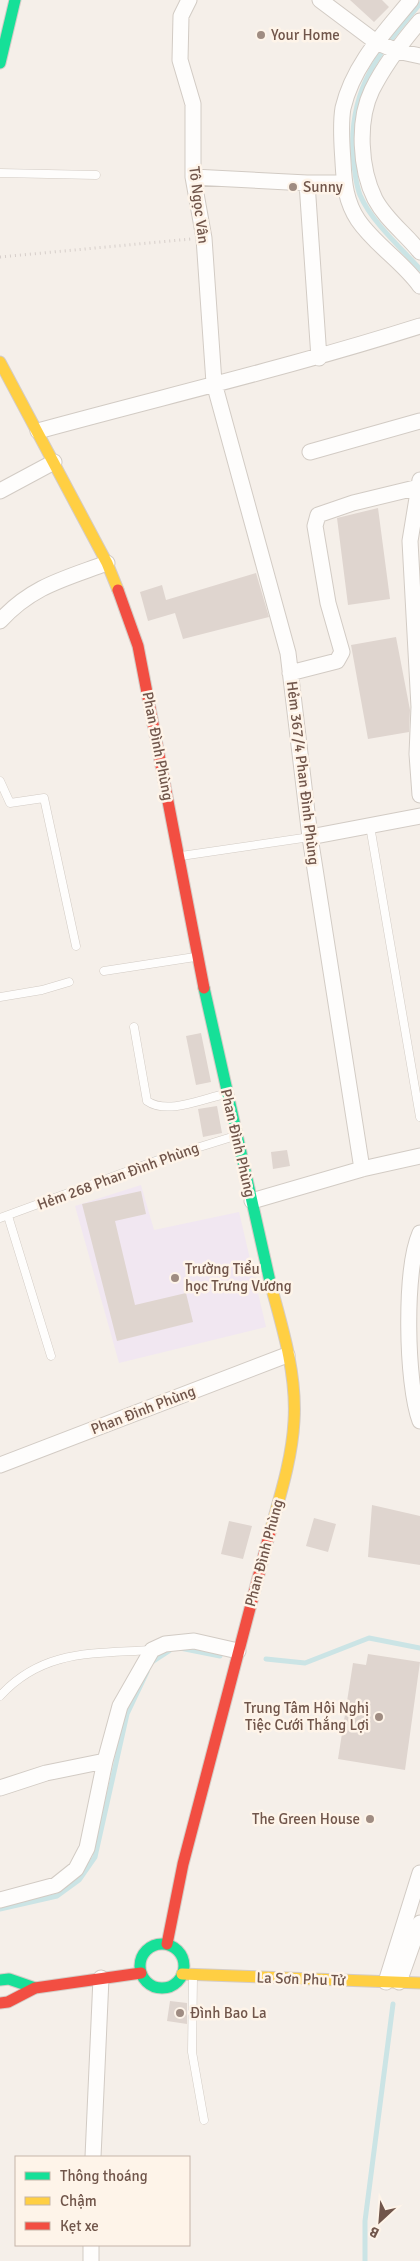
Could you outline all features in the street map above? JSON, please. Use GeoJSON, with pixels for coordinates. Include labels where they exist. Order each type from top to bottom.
{"type":"FeatureCollection","features":[{"type":"Feature","properties":{"kind":"main road"},"geometry":{"type":"LineString","coordinates":[[0,63],[14,0]]}},
{"type":"Feature","properties":{"kind":"main road","name":"Phan Đình Phùng"},"geometry":{"type":"LineString","coordinates":[[0,362],[107,563],[128,614],[138,646],[169,800],[197,956],[265,1267],[283,1329],[293,1393],[294,1420],[289,1460],[184,1864],[167,1944]]}},
{"type":"Feature","properties":{"kind":"main road"},"geometry":{"type":"LineString","coordinates":[[159,1944],[167,1944],[180,1952],[188,1975],[172,1985],[158,1987],[151,1984],[141,1973],[141,1958],[146,1951],[159,1944]]}},
{"type":"Feature","properties":{"kind":"main road"},"geometry":{"type":"LineString","coordinates":[[0,2003],[8,2002],[35,1988],[141,1973]]}},
{"type":"Feature","properties":{"kind":"main road","name":"La Sơn Phu Tử"},"geometry":{"type":"LineString","coordinates":[[188,1975],[420,1983]]}},
{"type":"Feature","properties":{"kind":"main road"},"geometry":{"type":"LineString","coordinates":[[0,1980],[9,1979],[35,1988]]}},
{"type":"Feature","properties":{"kind":"street","name":"Tô Ngọc Vân"},"geometry":{"type":"LineString","coordinates":[[189,0],[182,16],[180,60],[193,104],[193,177],[204,238],[214,383]]}},
{"type":"Feature","properties":{"kind":"street"},"geometry":{"type":"LineString","coordinates":[[320,0],[386,47],[420,56]]}},
{"type":"Feature","properties":{"kind":"street"},"geometry":{"type":"LineString","coordinates":[[411,0],[386,47],[364,113],[363,145],[365,170],[376,200],[393,224],[420,252]]}},
{"type":"Feature","properties":{"kind":"street"},"geometry":{"type":"LineString","coordinates":[[420,21],[386,47],[351,82],[343,110],[344,183],[348,203],[368,234],[412,275],[420,286]]}},
{"type":"Feature","properties":{"kind":"street"},"geometry":{"type":"LineString","coordinates":[[193,177],[344,183]]}},
{"type":"Feature","properties":{"kind":"street"},"geometry":{"type":"LineString","coordinates":[[307,183],[319,358]]}},
{"type":"Feature","properties":{"kind":"street"},"geometry":{"type":"LineString","coordinates":[[38,431],[214,383],[319,358],[420,326]]}},
{"type":"Feature","properties":{"kind":"street","name":"Hẻm 367/4 Phan Đình Phùng"},"geometry":{"type":"LineString","coordinates":[[214,383],[288,653],[310,837],[362,1169]]}},
{"type":"Feature","properties":{"kind":"street"},"geometry":{"type":"LineString","coordinates":[[310,452],[420,421]]}},
{"type":"Feature","properties":{"kind":"street"},"geometry":{"type":"LineString","coordinates":[[0,491],[54,462]]}},
{"type":"Feature","properties":{"kind":"street"},"geometry":{"type":"LineString","coordinates":[[290,673],[337,661],[342,652],[328,603],[315,526],[318,515],[419,483],[410,549],[419,707],[417,754],[420,795]]}},
{"type":"Feature","properties":{"kind":"street"},"geometry":{"type":"LineString","coordinates":[[0,621],[22,599],[38,588],[107,563]]}},
{"type":"Feature","properties":{"kind":"street"},"geometry":{"type":"LineString","coordinates":[[310,837],[420,816]]}},
{"type":"Feature","properties":{"kind":"street"},"geometry":{"type":"LineString","coordinates":[[252,1201],[362,1169],[420,1156]]}},
{"type":"Feature","properties":{"kind":"street"},"geometry":{"type":"LineString","coordinates":[[420,1233],[411,1266],[409,1286],[413,1388],[420,1421]]}},
{"type":"Feature","properties":{"kind":"street","name":"Phan Đinh Phùng"},"geometry":{"type":"LineString","coordinates":[[0,1465],[287,1355]]}},
{"type":"Feature","properties":{"kind":"street"},"geometry":{"type":"LineString","coordinates":[[0,1900],[56,1885],[76,1869],[86,1848],[105,1761],[120,1706],[152,1650],[166,1644],[194,1641],[238,1651]]}},
{"type":"Feature","properties":{"kind":"street"},"geometry":{"type":"LineString","coordinates":[[0,1788],[46,1773],[105,1761]]}},
{"type":"Feature","properties":{"kind":"street"},"geometry":{"type":"LineString","coordinates":[[392,1982],[420,1873]]}},
{"type":"Feature","properties":{"kind":"street"},"geometry":{"type":"LineString","coordinates":[[392,1982],[420,1923]]}},
{"type":"Feature","properties":{"kind":"street"},"geometry":{"type":"LineString","coordinates":[[93,2156],[101,1978]]}},
{"type":"Feature","properties":{"kind":"street"},"geometry":{"type":"LineString","coordinates":[[91,2261],[92,2246]]}},
{"type":"Feature","properties":{"kind":"lane"},"geometry":{"type":"LineString","coordinates":[[0,173],[96,175]]}},
{"type":"Feature","properties":{"kind":"lane"},"geometry":{"type":"LineString","coordinates":[[0,781],[10,803],[44,798],[76,946]]}},
{"type":"Feature","properties":{"kind":"lane"},"geometry":{"type":"LineString","coordinates":[[370,826],[420,1118]]}},
{"type":"Feature","properties":{"kind":"lane"},"geometry":{"type":"LineString","coordinates":[[178,856],[310,837]]}},
{"type":"Feature","properties":{"kind":"lane"},"geometry":{"type":"LineString","coordinates":[[104,972],[197,956]]}},
{"type":"Feature","properties":{"kind":"lane"},"geometry":{"type":"LineString","coordinates":[[0,997],[42,990],[69,982]]}},
{"type":"Feature","properties":{"kind":"lane"},"geometry":{"type":"LineString","coordinates":[[134,1027],[147,1100],[156,1107],[166,1107],[226,1094]]}},
{"type":"Feature","properties":{"kind":"lane","name":"Hẻm 268 Phan Đình Phùng"},"geometry":{"type":"LineString","coordinates":[[4,1217],[161,1159],[236,1136]]}},
{"type":"Feature","properties":{"kind":"lane"},"geometry":{"type":"LineString","coordinates":[[4,1217],[51,1356]]}},
{"type":"Feature","properties":{"kind":"lane"},"geometry":{"type":"LineString","coordinates":[[0,1696],[12,1683],[30,1670],[72,1655],[152,1650]]}},
{"type":"Feature","properties":{"kind":"lane"},"geometry":{"type":"LineString","coordinates":[[188,1975],[192,2052],[204,2120]]}},
{"type":"Feature","properties":{"kind":"path"},"geometry":{"type":"LineString","coordinates":[[0,257],[204,238]]}},
{"type":"Feature","properties":{"kind":"shaded area","name":"Trường Tiểu học Trưng Vương"},"geometry":{"type":"Polygon","coordinates":[[[141,1185],[154,1230],[239,1212],[266,1327],[119,1363],[75,1206],[141,1185]]]}},
{"type":"Feature","properties":{"kind":"building"},"geometry":{"type":"Polygon","coordinates":[[[350,0],[382,0],[389,7],[374,22],[350,0]]]}},
{"type":"Feature","properties":{"kind":"building"},"geometry":{"type":"Polygon","coordinates":[[[378,508],[390,599],[348,605],[337,518],[378,508]]]}},
{"type":"Feature","properties":{"kind":"building"},"geometry":{"type":"Polygon","coordinates":[[[256,573],[269,617],[183,639],[175,613],[148,621],[140,592],[162,585],[166,600],[256,573]]]}},
{"type":"Feature","properties":{"kind":"building"},"geometry":{"type":"Polygon","coordinates":[[[396,637],[410,710],[409,732],[368,739],[351,645],[396,637]]]}},
{"type":"Feature","properties":{"kind":"building"},"geometry":{"type":"Polygon","coordinates":[[[201,1033],[211,1082],[196,1085],[186,1036],[201,1033]]]}},
{"type":"Feature","properties":{"kind":"building"},"geometry":{"type":"Polygon","coordinates":[[[217,1106],[222,1133],[203,1137],[198,1109],[217,1106]]]}},
{"type":"Feature","properties":{"kind":"building"},"geometry":{"type":"Polygon","coordinates":[[[287,1150],[290,1166],[273,1169],[271,1152],[287,1150]]]}},
{"type":"Feature","properties":{"kind":"building"},"geometry":{"type":"Polygon","coordinates":[[[141,1191],[146,1214],[115,1221],[135,1305],[186,1293],[193,1322],[117,1341],[82,1204],[141,1191]]]}},
{"type":"Feature","properties":{"kind":"building"},"geometry":{"type":"Polygon","coordinates":[[[372,1505],[420,1516],[420,1565],[368,1557],[372,1505]]]}},
{"type":"Feature","properties":{"kind":"building"},"geometry":{"type":"Polygon","coordinates":[[[314,1518],[336,1524],[328,1552],[306,1546],[314,1518]]]}},
{"type":"Feature","properties":{"kind":"building"},"geometry":{"type":"Polygon","coordinates":[[[229,1521],[252,1526],[243,1559],[221,1554],[229,1521]]]}},
{"type":"Feature","properties":{"kind":"building","name":"Trung Tâm Hội Nghị Tiệc Cưới Thắng Lợi"},"geometry":{"type":"Polygon","coordinates":[[[368,1654],[420,1662],[405,1770],[338,1759],[353,1663],[366,1665],[368,1654]]]}},
{"type":"Feature","properties":{"kind":"building","name":"Đình Bao La"},"geometry":{"type":"Polygon","coordinates":[[[170,2001],[187,2003],[187,2024],[167,2021],[170,2001]]]}},
{"type":"Feature","properties":{"kind":"waterway"},"geometry":{"type":"LineString","coordinates":[[420,4],[392,38],[370,72],[356,109],[353,130],[355,174],[360,195],[371,215],[420,269]]}},
{"type":"Feature","properties":{"kind":"waterway"},"geometry":{"type":"LineString","coordinates":[[266,1659],[305,1663],[369,1638],[420,1648]]}},
{"type":"Feature","properties":{"kind":"waterway"},"geometry":{"type":"LineString","coordinates":[[180,1648],[220,1656]]}},
{"type":"Feature","properties":{"kind":"waterway"},"geometry":{"type":"LineString","coordinates":[[152,1662],[169,1651]]}},
{"type":"Feature","properties":{"kind":"waterway"},"geometry":{"type":"LineString","coordinates":[[0,1909],[57,1896],[79,1880],[95,1857],[127,1714],[147,1672]]}},
{"type":"Feature","properties":{"kind":"waterway"},"geometry":{"type":"LineString","coordinates":[[365,2261],[365,2221],[393,2004]]}},
{"type":"Feature","properties":{"kind":"traffic: fast"},"geometry":{"type":"LineString","coordinates":[[0,63],[15,0]]}},
{"type":"Feature","properties":{"kind":"traffic: fast"},"geometry":{"type":"LineString","coordinates":[[204,988],[271,1286]]}},
{"type":"Feature","properties":{"kind":"traffic: fast"},"geometry":{"type":"LineString","coordinates":[[162,1944],[174,1948],[180,1954],[184,1966],[180,1978],[174,1984],[162,1988],[150,1984],[144,1978],[140,1966],[144,1954],[150,1948],[162,1944]]}},
{"type":"Feature","properties":{"kind":"traffic: fast"},"geometry":{"type":"LineString","coordinates":[[0,1980],[9,1979],[35,1988]]}},
{"type":"Feature","properties":{"kind":"traffic: slow"},"geometry":{"type":"LineString","coordinates":[[0,362],[107,563],[118,590]]}},
{"type":"Feature","properties":{"kind":"traffic: slow"},"geometry":{"type":"LineString","coordinates":[[270,1532],[288,1463],[294,1421],[291,1370],[271,1286]]}},
{"type":"Feature","properties":{"kind":"traffic: slow"},"geometry":{"type":"LineString","coordinates":[[182,1974],[420,1983]]}},
{"type":"Feature","properties":{"kind":"traffic: jam"},"geometry":{"type":"LineString","coordinates":[[118,590],[138,646],[204,988]]}},
{"type":"Feature","properties":{"kind":"traffic: jam"},"geometry":{"type":"LineString","coordinates":[[167,1944],[183,1864],[270,1532]]}},
{"type":"Feature","properties":{"kind":"traffic: jam"},"geometry":{"type":"LineString","coordinates":[[0,2003],[8,2002],[35,1988],[141,1973]]}},
{"type":"Feature","properties":{"kind":"place","name":"Your Home"},"geometry":{"type":"Point","coordinates":[261,35]}},
{"type":"Feature","properties":{"kind":"place","name":"Sunny"},"geometry":{"type":"Point","coordinates":[293,187]}},
{"type":"Feature","properties":{"kind":"place","name":"Trường Tiểu học Trưng Vương"},"geometry":{"type":"Point","coordinates":[175,1278]}},
{"type":"Feature","properties":{"kind":"place","name":"Trung Tâm Hội Nghị Tiệc Cưới Thắng Lợi"},"geometry":{"type":"Point","coordinates":[379,1717]}},
{"type":"Feature","properties":{"kind":"place","name":"The Green House"},"geometry":{"type":"Point","coordinates":[370,1819]}},
{"type":"Feature","properties":{"kind":"place","name":"Đình Bao La"},"geometry":{"type":"Point","coordinates":[180,2013]}}]}
